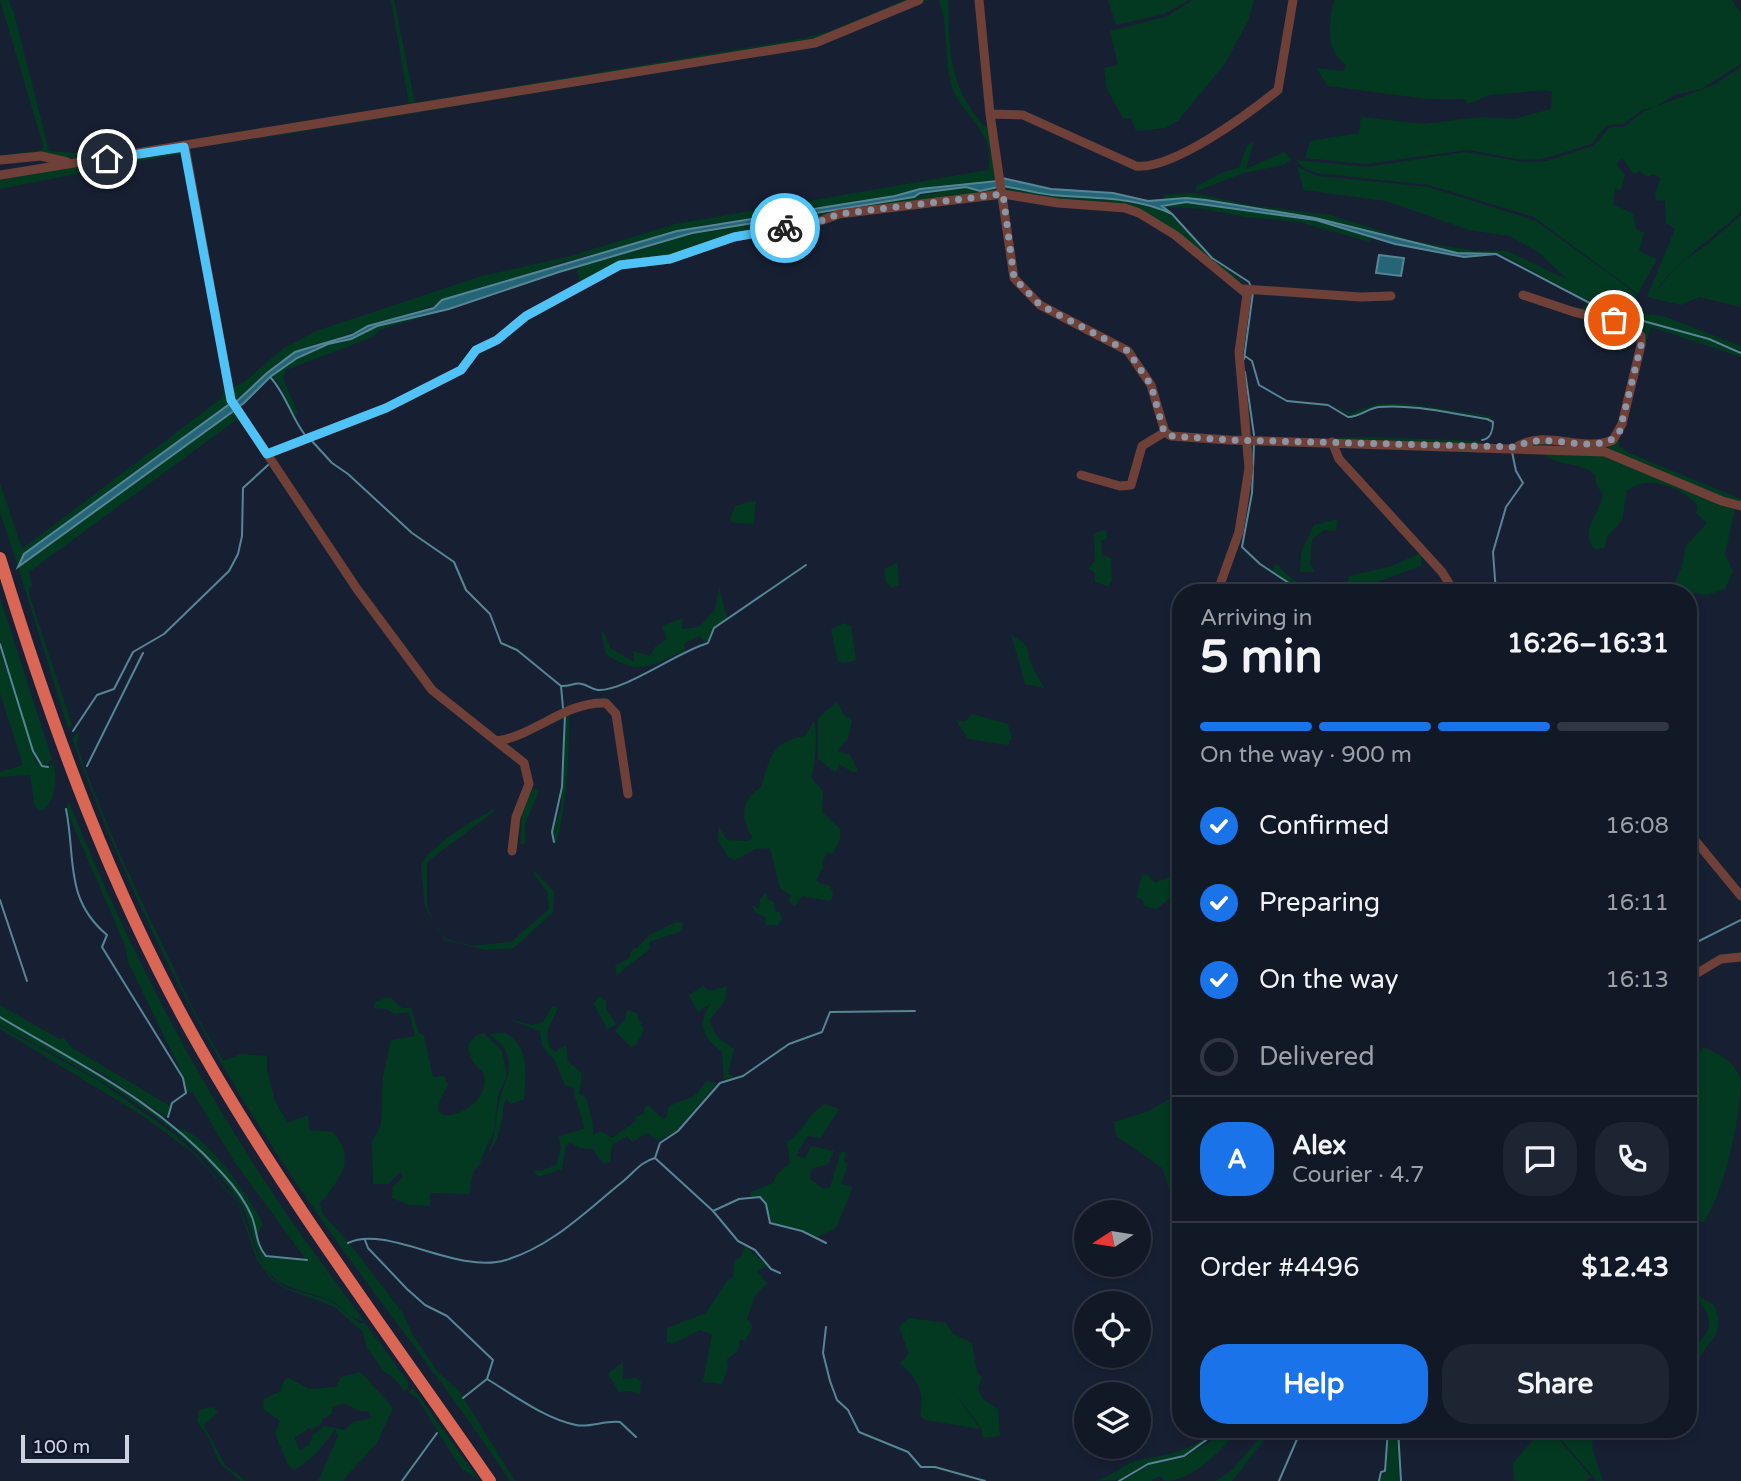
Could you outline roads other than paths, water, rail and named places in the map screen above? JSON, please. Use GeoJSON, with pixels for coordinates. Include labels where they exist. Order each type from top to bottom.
{"type":"FeatureCollection","features":[{"type":"Feature","properties":{"kind":"highway"},"geometry":{"type":"LineString","coordinates":[[0,558],[62,743],[119,889],[201,1049],[261,1150],[490,1481]]}},
{"type":"Feature","properties":{"kind":"street"},"geometry":{"type":"LineString","coordinates":[[0,175],[815,43],[919,0]]}},
{"type":"Feature","properties":{"kind":"street"},"geometry":{"type":"LineString","coordinates":[[979,0],[987,57],[990,114],[1014,278],[1040,305],[1128,351],[1151,385],[1164,432]]}},
{"type":"Feature","properties":{"kind":"street"},"geometry":{"type":"LineString","coordinates":[[990,114],[1023,115],[1136,166],[1165,163],[1183,154],[1278,90],[1293,0]]}},
{"type":"Feature","properties":{"kind":"street"},"geometry":{"type":"LineString","coordinates":[[184,147],[231,400],[357,589],[432,690],[518,756],[529,777],[516,817],[512,851]]}},
{"type":"Feature","properties":{"kind":"street"},"geometry":{"type":"LineString","coordinates":[[0,159],[41,156],[72,163]]}},
{"type":"Feature","properties":{"kind":"street"},"geometry":{"type":"LineString","coordinates":[[267,454],[386,408],[461,370],[476,350],[497,340],[526,316],[620,265],[670,259],[734,237],[812,223],[839,214],[1003,194],[1058,203],[1125,208],[1139,213],[1175,235],[1217,272],[1244,289],[1360,297],[1391,296]]}},
{"type":"Feature","properties":{"kind":"street"},"geometry":{"type":"LineString","coordinates":[[1221,584],[1233,555],[1245,505],[1248,440],[1239,369],[1247,301],[1244,289]]}},
{"type":"Feature","properties":{"kind":"street"},"geometry":{"type":"LineString","coordinates":[[1516,447],[1527,441],[1598,444],[1613,440],[1622,424],[1641,345],[1641,336],[1629,325],[1574,312],[1523,295]]}},
{"type":"Feature","properties":{"kind":"street"},"geometry":{"type":"LineString","coordinates":[[1081,475],[1119,486],[1131,485],[1142,446],[1164,432],[1182,437],[1248,440],[1516,447],[1605,452],[1722,501],[1741,506]]}},
{"type":"Feature","properties":{"kind":"street"},"geometry":{"type":"LineString","coordinates":[[1332,442],[1339,459],[1442,572],[1449,584]]}},
{"type":"Feature","properties":{"kind":"street"},"geometry":{"type":"LineString","coordinates":[[498,741],[523,735],[580,705],[606,703],[615,714],[628,794]]}},
{"type":"Feature","properties":{"kind":"street"},"geometry":{"type":"LineString","coordinates":[[1697,843],[1741,896]]}},
{"type":"Feature","properties":{"kind":"street"},"geometry":{"type":"LineString","coordinates":[[1697,973],[1721,959],[1741,957]]}},
{"type":"Feature","properties":{"kind":"water"},"geometry":{"type":"Polygon","coordinates":[[[1002,178],[1051,189],[1113,193],[1148,201],[1186,198],[1206,200],[1315,218],[1457,253],[1496,254],[1464,257],[1395,244],[1316,220],[1186,202],[1162,206],[1172,214],[1128,201],[1052,195],[1003,186],[1002,178]]]}},
{"type":"Feature","properties":{"kind":"water"},"geometry":{"type":"Polygon","coordinates":[[[997,181],[998,187],[980,191],[966,187],[920,193],[914,197],[692,233],[559,272],[449,309],[377,326],[351,339],[328,344],[297,358],[270,377],[243,404],[239,406],[236,402],[295,352],[352,335],[368,326],[434,308],[442,300],[677,231],[895,196],[920,189],[997,181]]]}},
{"type":"Feature","properties":{"kind":"water"},"geometry":{"type":"Polygon","coordinates":[[[1379,255],[1404,258],[1401,276],[1376,273],[1379,255]]]}},
{"type":"Feature","properties":{"kind":"water"},"geometry":{"type":"Polygon","coordinates":[[[231,403],[235,410],[18,567],[24,554],[231,403]]]}},
{"type":"Feature","properties":{"kind":"waterway"},"geometry":{"type":"LineString","coordinates":[[1172,214],[1212,258],[1249,282],[1251,287]]}},
{"type":"Feature","properties":{"kind":"waterway"},"geometry":{"type":"LineString","coordinates":[[1496,254],[1603,310],[1709,339],[1741,353]]}},
{"type":"Feature","properties":{"kind":"waterway"},"geometry":{"type":"LineString","coordinates":[[1244,359],[1253,292]]}},
{"type":"Feature","properties":{"kind":"waterway"},"geometry":{"type":"LineString","coordinates":[[1245,356],[1252,361],[1259,385],[1287,401],[1328,405],[1348,417],[1375,408],[1393,406],[1487,419],[1493,422],[1492,431],[1488,438],[1482,440]]}},
{"type":"Feature","properties":{"kind":"waterway"},"geometry":{"type":"LineString","coordinates":[[1245,372],[1254,435]]}},
{"type":"Feature","properties":{"kind":"waterway"},"geometry":{"type":"LineString","coordinates":[[270,377],[305,435]]}},
{"type":"Feature","properties":{"kind":"waterway"},"geometry":{"type":"LineString","coordinates":[[311,440],[332,463],[348,474],[412,533],[454,562],[466,590],[490,614],[501,643],[517,650],[561,686],[579,684],[598,690],[609,689],[708,643],[714,628],[806,565]]}},
{"type":"Feature","properties":{"kind":"waterway"},"geometry":{"type":"LineString","coordinates":[[1254,445],[1252,493],[1242,547],[1260,564],[1290,584]]}},
{"type":"Feature","properties":{"kind":"waterway"},"geometry":{"type":"LineString","coordinates":[[1495,584],[1493,552],[1506,507],[1523,483],[1516,471],[1512,452]]}},
{"type":"Feature","properties":{"kind":"waterway"},"geometry":{"type":"LineString","coordinates":[[73,731],[97,695],[114,689],[133,652],[164,634],[229,571],[238,554],[242,536],[243,488],[268,465]]}},
{"type":"Feature","properties":{"kind":"waterway"},"geometry":{"type":"LineString","coordinates":[[0,644],[33,751],[42,766],[48,767]]}},
{"type":"Feature","properties":{"kind":"waterway"},"geometry":{"type":"LineString","coordinates":[[87,766],[143,653]]}},
{"type":"Feature","properties":{"kind":"waterway"},"geometry":{"type":"LineString","coordinates":[[561,686],[563,708]]}},
{"type":"Feature","properties":{"kind":"waterway"},"geometry":{"type":"LineString","coordinates":[[554,842],[552,832],[562,787],[565,715]]}},
{"type":"Feature","properties":{"kind":"waterway"},"geometry":{"type":"LineString","coordinates":[[66,809],[74,877],[84,907],[107,935],[102,947],[183,1078],[186,1093],[172,1103],[168,1117]]}},
{"type":"Feature","properties":{"kind":"waterway"},"geometry":{"type":"LineString","coordinates":[[0,900],[27,981]]}},
{"type":"Feature","properties":{"kind":"waterway"},"geometry":{"type":"LineString","coordinates":[[1697,942],[1741,920]]}},
{"type":"Feature","properties":{"kind":"waterway"},"geometry":{"type":"LineString","coordinates":[[348,1243],[364,1239],[382,1240],[466,1261],[487,1263],[523,1254],[567,1227],[641,1165],[655,1158],[660,1143],[678,1131],[720,1083],[743,1076],[789,1044],[822,1032],[830,1012],[915,1011]]}},
{"type":"Feature","properties":{"kind":"waterway"},"geometry":{"type":"LineString","coordinates":[[0,1017],[117,1086],[197,1147],[243,1199],[252,1217],[260,1247],[266,1256],[307,1260]]}},
{"type":"Feature","properties":{"kind":"waterway"},"geometry":{"type":"LineString","coordinates":[[655,1158],[713,1211],[739,1199],[760,1197],[766,1204],[770,1223],[802,1231],[826,1243]]}},
{"type":"Feature","properties":{"kind":"waterway"},"geometry":{"type":"LineString","coordinates":[[713,1211],[738,1241],[755,1250],[771,1269],[780,1273]]}},
{"type":"Feature","properties":{"kind":"waterway"},"geometry":{"type":"LineString","coordinates":[[365,1240],[368,1248],[407,1289],[425,1305],[447,1316],[493,1360],[487,1379],[530,1406],[564,1422],[581,1426],[620,1422],[636,1437]]}},
{"type":"Feature","properties":{"kind":"waterway"},"geometry":{"type":"LineString","coordinates":[[826,1327],[823,1353],[830,1381],[837,1400],[848,1410],[859,1432],[908,1452],[921,1467],[935,1467],[985,1481]]}},
{"type":"Feature","properties":{"kind":"waterway"},"geometry":{"type":"LineString","coordinates":[[463,1398],[487,1379]]}},
{"type":"Feature","properties":{"kind":"waterway"},"geometry":{"type":"LineString","coordinates":[[402,1481],[437,1433]]}},
{"type":"Feature","properties":{"kind":"waterway"},"geometry":{"type":"LineString","coordinates":[[1119,1481],[1148,1464],[1184,1456],[1209,1438]]}},
{"type":"Feature","properties":{"kind":"waterway"},"geometry":{"type":"LineString","coordinates":[[1279,1481],[1298,1438]]}},
{"type":"Feature","properties":{"kind":"waterway"},"geometry":{"type":"LineString","coordinates":[[1379,1481],[1381,1472],[1385,1471],[1387,1438]]}},
{"type":"Feature","properties":{"kind":"waterway"},"geometry":{"type":"LineString","coordinates":[[1398,1438],[1401,1481]]}}]}
